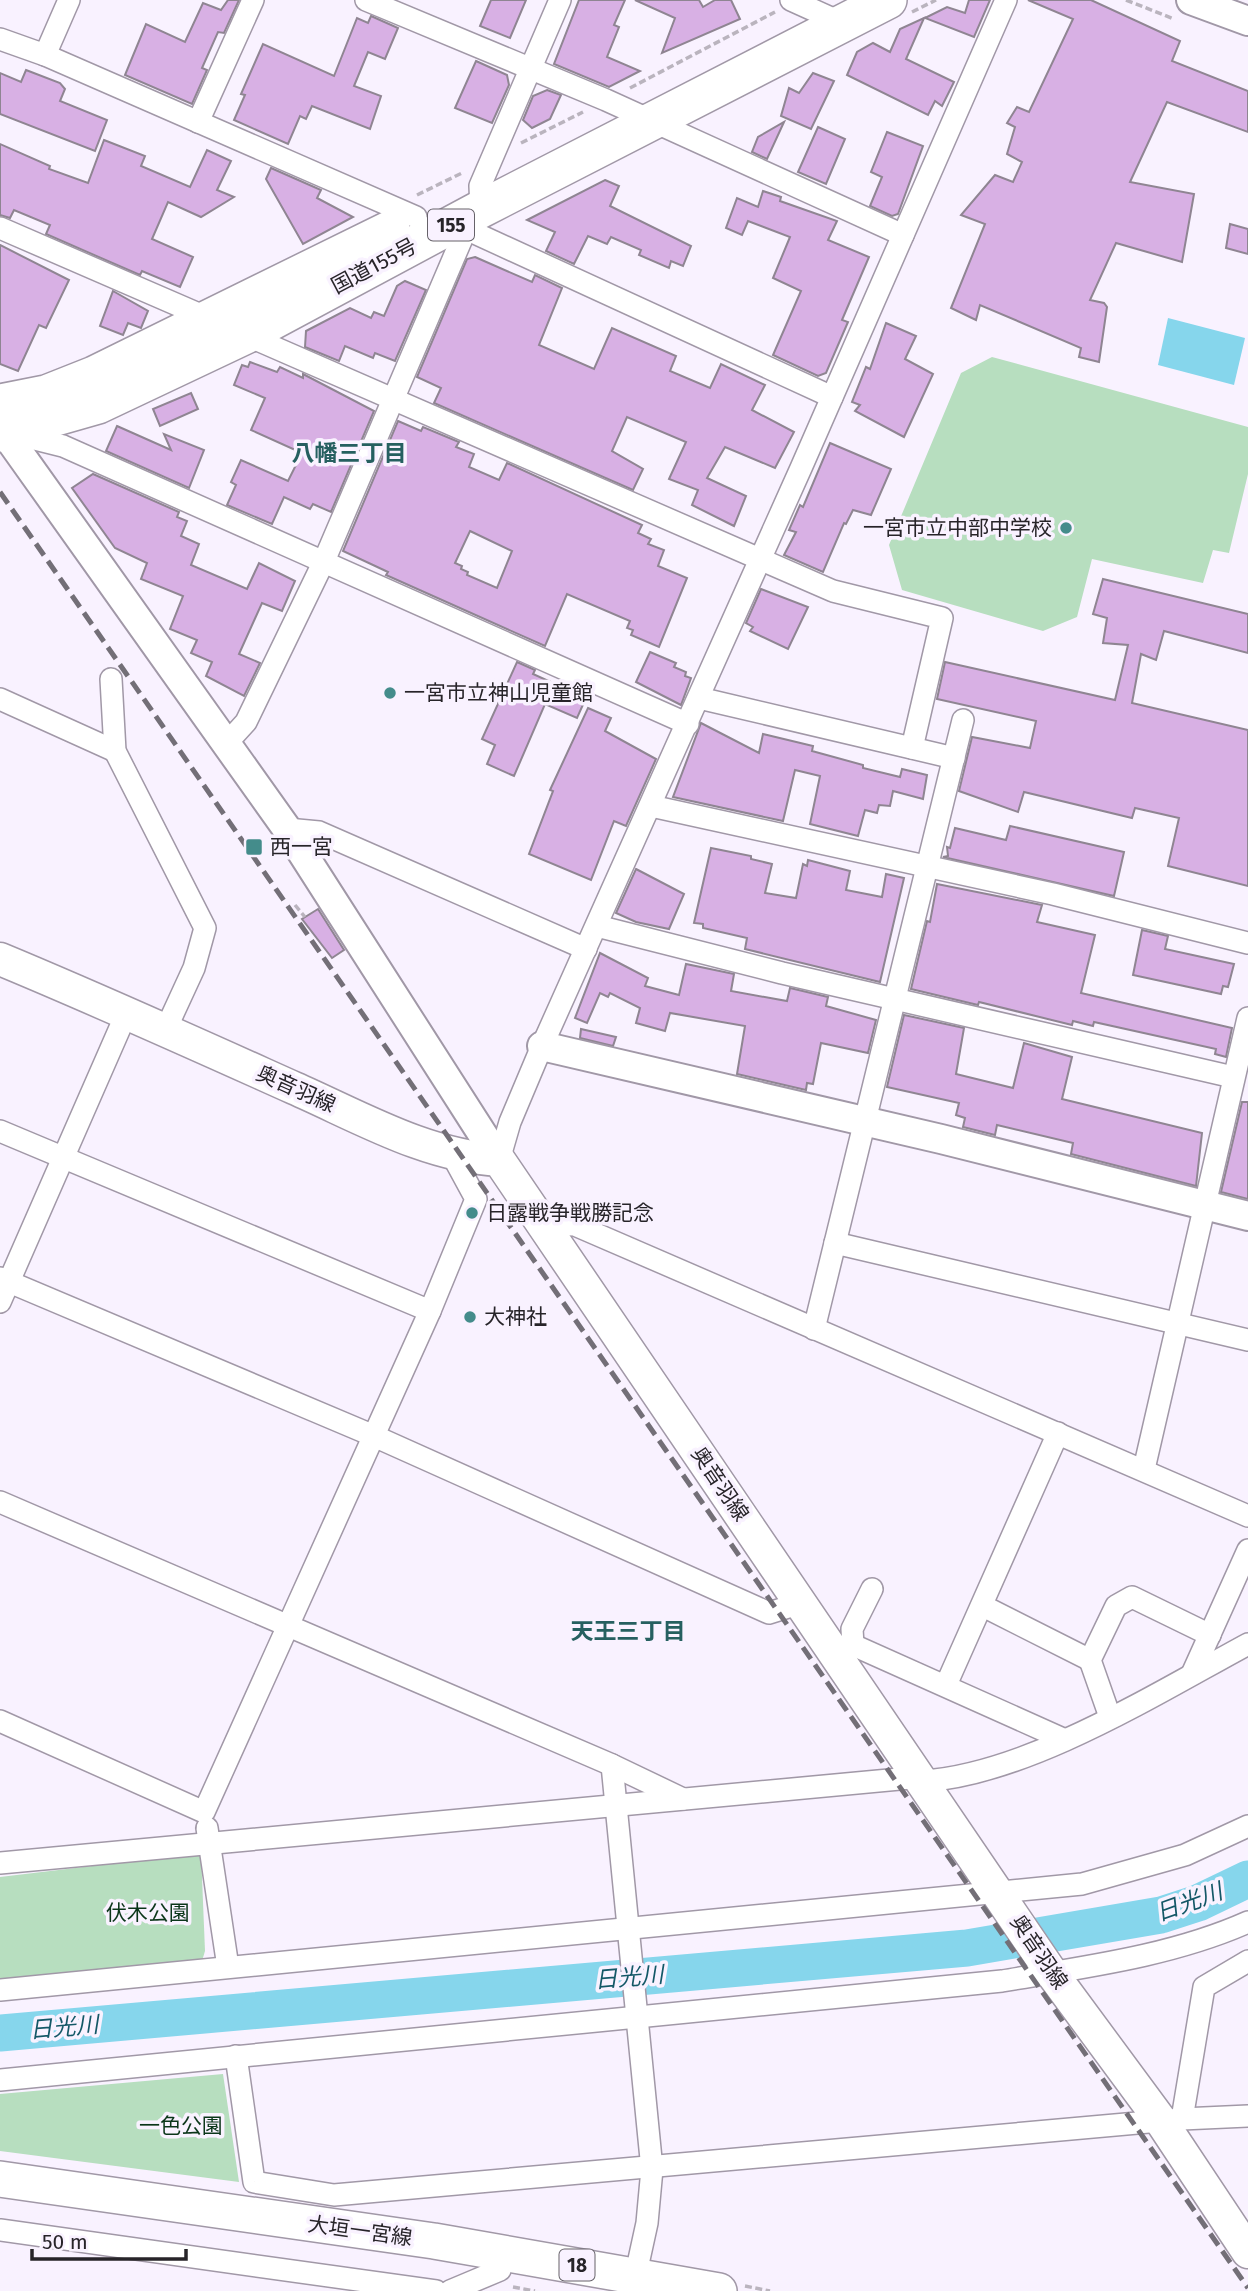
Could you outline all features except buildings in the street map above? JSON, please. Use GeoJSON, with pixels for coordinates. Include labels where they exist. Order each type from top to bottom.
{"type":"FeatureCollection","features":[{"type":"Feature","properties":{"kind":"highway","name":"国道155号"},"geometry":{"type":"LineString","coordinates":[[2,424],[98,405],[246,335],[643,117],[823,9],[888,0]]}},
{"type":"Feature","properties":{"kind":"highway","name":"国道155号"},"geometry":{"type":"LineString","coordinates":[[2,424],[46,394],[94,375],[416,217],[476,208]]}},
{"type":"Feature","properties":{"kind":"main road","name":"奥音羽線"},"geometry":{"type":"LineString","coordinates":[[1,963],[127,1012],[417,1143],[471,1158],[499,1160],[801,1603],[845,1649],[923,1779],[1050,1970],[1171,2120],[1248,2252]]}},
{"type":"Feature","properties":{"kind":"main road","name":"大垣一宮線"},"geometry":{"type":"LineString","coordinates":[[0,2179],[434,2264],[631,2286]]}},
{"type":"Feature","properties":{"kind":"main road","name":"大垣一宮線"},"geometry":{"type":"LineString","coordinates":[[0,2199],[434,2264],[631,2286],[719,2291]]}},
{"type":"Feature","properties":{"kind":"street"},"geometry":{"type":"LineString","coordinates":[[45,54],[69,0]]}},
{"type":"Feature","properties":{"kind":"street"},"geometry":{"type":"LineString","coordinates":[[198,122],[253,0]]}},
{"type":"Feature","properties":{"kind":"street"},"geometry":{"type":"LineString","coordinates":[[366,0],[643,117],[903,235]]}},
{"type":"Feature","properties":{"kind":"street"},"geometry":{"type":"LineString","coordinates":[[225,745],[246,722],[324,561],[476,208],[560,0]]}},
{"type":"Feature","properties":{"kind":"street"},"geometry":{"type":"LineString","coordinates":[[499,1160],[510,1122],[542,1046],[688,724],[1006,0]]}},
{"type":"Feature","properties":{"kind":"street"},"geometry":{"type":"LineString","coordinates":[[1191,0],[1248,21]]}},
{"type":"Feature","properties":{"kind":"street"},"geometry":{"type":"LineString","coordinates":[[0,39],[45,54],[416,217]]}},
{"type":"Feature","properties":{"kind":"street"},"geometry":{"type":"LineString","coordinates":[[476,208],[832,397]]}},
{"type":"Feature","properties":{"kind":"street"},"geometry":{"type":"LineString","coordinates":[[0,228],[210,319]]}},
{"type":"Feature","properties":{"kind":"street"},"geometry":{"type":"LineString","coordinates":[[246,335],[833,591],[942,618],[912,748]]}},
{"type":"Feature","properties":{"kind":"street"},"geometry":{"type":"LineString","coordinates":[[2,424],[63,446],[688,724]]}},
{"type":"Feature","properties":{"kind":"street"},"geometry":{"type":"LineString","coordinates":[[2,424],[225,745],[287,829],[499,1160]]}},
{"type":"Feature","properties":{"kind":"street"},"geometry":{"type":"LineString","coordinates":[[111,679],[116,751],[205,929],[194,968],[165,1031]]}},
{"type":"Feature","properties":{"kind":"street"},"geometry":{"type":"LineString","coordinates":[[699,698],[954,758]]}},
{"type":"Feature","properties":{"kind":"street"},"geometry":{"type":"LineString","coordinates":[[0,699],[116,751]]}},
{"type":"Feature","properties":{"kind":"street"},"geometry":{"type":"LineString","coordinates":[[814,1329],[963,720]]}},
{"type":"Feature","properties":{"kind":"street"},"geometry":{"type":"LineString","coordinates":[[651,806],[1053,894],[1248,943]]}},
{"type":"Feature","properties":{"kind":"street"},"geometry":{"type":"LineString","coordinates":[[287,829],[319,831],[586,948]]}},
{"type":"Feature","properties":{"kind":"street"},"geometry":{"type":"LineString","coordinates":[[597,926],[895,999],[1233,1077]]}},
{"type":"Feature","properties":{"kind":"street"},"geometry":{"type":"LineString","coordinates":[[0,1302],[4,1280],[127,1012]]}},
{"type":"Feature","properties":{"kind":"street"},"geometry":{"type":"LineString","coordinates":[[1144,1469],[1248,1018]]}},
{"type":"Feature","properties":{"kind":"street"},"geometry":{"type":"LineString","coordinates":[[542,1046],[865,1121],[1248,1216]]}},
{"type":"Feature","properties":{"kind":"street"},"geometry":{"type":"LineString","coordinates":[[0,1130],[430,1311]]}},
{"type":"Feature","properties":{"kind":"street"},"geometry":{"type":"LineString","coordinates":[[228,1967],[204,1812],[290,1627],[430,1311],[476,1199],[451,1153]]}},
{"type":"Feature","properties":{"kind":"street"},"geometry":{"type":"LineString","coordinates":[[541,1224],[575,1225],[1248,1516]]}},
{"type":"Feature","properties":{"kind":"street"},"geometry":{"type":"LineString","coordinates":[[835,1243],[1248,1340]]}},
{"type":"Feature","properties":{"kind":"street"},"geometry":{"type":"LineString","coordinates":[[4,1280],[374,1436],[769,1613],[801,1603]]}},
{"type":"Feature","properties":{"kind":"street"},"geometry":{"type":"LineString","coordinates":[[946,1685],[1058,1433]]}},
{"type":"Feature","properties":{"kind":"street"},"geometry":{"type":"LineString","coordinates":[[0,1502],[612,1765],[683,1799]]}},
{"type":"Feature","properties":{"kind":"street"},"geometry":{"type":"LineString","coordinates":[[1192,1674],[1248,1550]]}},
{"type":"Feature","properties":{"kind":"street"},"geometry":{"type":"LineString","coordinates":[[872,1589],[845,1649],[946,1685],[1063,1739]]}},
{"type":"Feature","properties":{"kind":"street"},"geometry":{"type":"LineString","coordinates":[[1090,1660],[1116,1606],[1132,1597],[1210,1635]]}},
{"type":"Feature","properties":{"kind":"street"},"geometry":{"type":"LineString","coordinates":[[982,1606],[1090,1660],[1110,1717]]}},
{"type":"Feature","properties":{"kind":"street"},"geometry":{"type":"LineString","coordinates":[[0,1863],[209,1841],[923,1779],[985,1769],[1023,1758],[1110,1717],[1248,1644]]}},
{"type":"Feature","properties":{"kind":"street"},"geometry":{"type":"LineString","coordinates":[[0,1721],[204,1812]]}},
{"type":"Feature","properties":{"kind":"street"},"geometry":{"type":"LineString","coordinates":[[612,1765],[652,2169],[647,2223],[631,2286]]}},
{"type":"Feature","properties":{"kind":"street"},"geometry":{"type":"LineString","coordinates":[[0,1990],[628,1931],[1082,1884],[1185,1854],[1248,1826]]}},
{"type":"Feature","properties":{"kind":"street"},"geometry":{"type":"LineString","coordinates":[[0,2080],[635,2013],[1002,1981],[1050,1970],[1087,1967],[1189,1942],[1248,1922]]}},
{"type":"Feature","properties":{"kind":"street"},"geometry":{"type":"LineString","coordinates":[[1171,2120],[1204,1987],[1248,1961]]}},
{"type":"Feature","properties":{"kind":"street"},"geometry":{"type":"LineString","coordinates":[[236,2056],[254,2182],[334,2196],[1171,2120],[1248,2116]]}},
{"type":"Feature","properties":{"kind":"street"},"geometry":{"type":"LineString","coordinates":[[0,2230],[434,2264]]}},
{"type":"Feature","properties":{"kind":"street"},"geometry":{"type":"LineString","coordinates":[[450,2291],[500,2270]]}},
{"type":"Feature","properties":{"kind":"path"},"geometry":{"type":"LineString","coordinates":[[295,905],[305,917]]}},
{"type":"Feature","properties":{"kind":"green space"},"geometry":{"type":"Polygon","coordinates":[[[992,357],[1248,427],[1248,474],[1229,553],[1213,550],[1203,583],[1092,559],[1077,617],[1043,631],[902,590],[889,545],[961,373],[992,357]]]}},
{"type":"Feature","properties":{"kind":"green space","name":"伏木公園"},"geometry":{"type":"Polygon","coordinates":[[[201,1853],[205,1951],[202,1961],[0,1981],[0,1877],[201,1853]]]}},
{"type":"Feature","properties":{"kind":"green space","name":"一色公園"},"geometry":{"type":"Polygon","coordinates":[[[223,2074],[239,2182],[0,2151],[0,2094],[223,2074]]]}},
{"type":"Feature","properties":{"kind":"water"},"geometry":{"type":"Polygon","coordinates":[[[1168,318],[1245,338],[1234,385],[1158,365],[1168,318]]]}},
{"type":"Feature","properties":{"kind":"waterway","name":"日光川"},"geometry":{"type":"LineString","coordinates":[[0,2033],[967,1948],[1161,1915],[1198,1903],[1248,1879]]}},
{"type":"Feature","properties":{"kind":"railway"},"geometry":{"type":"LineString","coordinates":[[0,492],[1248,2288]]}},
{"type":"Feature","properties":{"kind":"place","name":"一宮市立中部中学校"},"geometry":{"type":"Point","coordinates":[1066,528]}},
{"type":"Feature","properties":{"kind":"place","name":"一宮市立神山児童館"},"geometry":{"type":"Point","coordinates":[390,693]}},
{"type":"Feature","properties":{"kind":"place","name":"西一宮"},"geometry":{"type":"Point","coordinates":[254,847]}},
{"type":"Feature","properties":{"kind":"place","name":"日露戦争戦勝記念"},"geometry":{"type":"Point","coordinates":[472,1213]}},
{"type":"Feature","properties":{"kind":"place","name":"大神社"},"geometry":{"type":"Point","coordinates":[470,1317]}},
{"type":"Feature","properties":{"kind":"district","name":"八幡三丁目"},"geometry":{"type":"Point","coordinates":[349,453]}},
{"type":"Feature","properties":{"kind":"district","name":"天王三丁目"},"geometry":{"type":"Point","coordinates":[628,1631]}}]}
